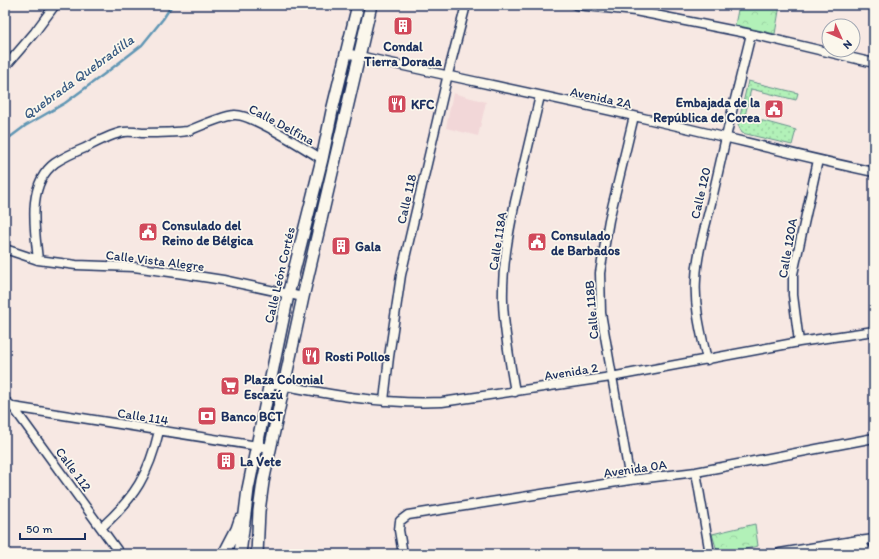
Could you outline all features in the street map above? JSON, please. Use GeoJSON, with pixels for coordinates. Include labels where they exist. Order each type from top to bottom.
{"type":"FeatureCollection","features":[{"type":"Feature","properties":{"kind":"main road","name":"Calle León Cortés"},"geometry":{"type":"LineString","coordinates":[[241,554],[248,489],[288,295],[358,5]]}},
{"type":"Feature","properties":{"kind":"main road"},"geometry":{"type":"LineString","coordinates":[[257,554],[259,512],[270,448],[371,5]]}},
{"type":"Feature","properties":{"kind":"main road"},"geometry":{"type":"LineString","coordinates":[[224,554],[237,529],[248,489]]}},
{"type":"Feature","properties":{"kind":"main road"},"geometry":{"type":"LineString","coordinates":[[241,554],[257,538]]}},
{"type":"Feature","properties":{"kind":"street"},"geometry":{"type":"LineString","coordinates":[[5,67],[35,32],[55,5]]}},
{"type":"Feature","properties":{"kind":"street","name":"Calle 118"},"geometry":{"type":"LineString","coordinates":[[384,401],[398,289],[448,74],[466,5]]}},
{"type":"Feature","properties":{"kind":"street"},"geometry":{"type":"LineString","coordinates":[[576,5],[635,11],[751,34],[874,63]]}},
{"type":"Feature","properties":{"kind":"street","name":"Calle 120"},"geometry":{"type":"LineString","coordinates":[[707,360],[699,325],[696,296],[698,258],[725,137],[751,34]]}},
{"type":"Feature","properties":{"kind":"street","name":"Avenida 2A"},"geometry":{"type":"LineString","coordinates":[[346,53],[448,74],[874,172]]}},
{"type":"Feature","properties":{"kind":"street","name":"Calle 118A"},"geometry":{"type":"LineString","coordinates":[[515,392],[508,349],[503,302],[504,263],[521,175],[540,96]]}},
{"type":"Feature","properties":{"kind":"street","name":"Calle Delfina"},"geometry":{"type":"LineString","coordinates":[[38,260],[34,217],[38,187],[43,176],[54,163],[116,134],[125,132],[171,133],[188,131],[234,115],[242,115],[279,133],[322,159]]}},
{"type":"Feature","properties":{"kind":"street","name":"Calle 118B"},"geometry":{"type":"LineString","coordinates":[[630,480],[600,313],[600,273],[609,220],[634,116]]}},
{"type":"Feature","properties":{"kind":"street","name":"Calle 120A"},"geometry":{"type":"LineString","coordinates":[[799,342],[793,274],[818,160]]}},
{"type":"Feature","properties":{"kind":"street","name":"Calle Vista Alegre"},"geometry":{"type":"LineString","coordinates":[[5,249],[38,260],[76,265],[134,267],[184,274],[223,280],[303,298]]}},
{"type":"Feature","properties":{"kind":"street","name":"Avenida 2"},"geometry":{"type":"LineString","coordinates":[[270,383],[365,400],[416,403],[442,402],[612,377],[799,342],[874,331]]}},
{"type":"Feature","properties":{"kind":"street","name":"Calle 112"},"geometry":{"type":"LineString","coordinates":[[5,401],[13,407],[102,527],[120,554]]}},
{"type":"Feature","properties":{"kind":"street","name":"Calle 114"},"geometry":{"type":"LineString","coordinates":[[13,407],[270,448]]}},
{"type":"Feature","properties":{"kind":"street"},"geometry":{"type":"LineString","coordinates":[[102,527],[119,512],[134,494],[154,453],[159,431]]}},
{"type":"Feature","properties":{"kind":"street","name":"Avenida 0A"},"geometry":{"type":"LineString","coordinates":[[403,554],[399,530],[400,521],[408,515],[630,480],[696,472],[874,438]]}},
{"type":"Feature","properties":{"kind":"street"},"geometry":{"type":"LineString","coordinates":[[696,472],[710,554]]}},
{"type":"Feature","properties":{"kind":"street"},"geometry":{"type":"LineString","coordinates":[[780,554],[823,546],[846,544],[874,538]]}},
{"type":"Feature","properties":{"kind":"street"},"geometry":{"type":"LineString","coordinates":[[859,541],[868,553]]}},
{"type":"Feature","properties":{"kind":"street"},"geometry":{"type":"LineString","coordinates":[[840,554],[846,544]]}},
{"type":"Feature","properties":{"kind":"street"},"geometry":{"type":"LineString","coordinates":[[823,546],[834,554]]}},
{"type":"Feature","properties":{"kind":"street"},"geometry":{"type":"LineString","coordinates":[[847,554],[861,550],[868,553]]}},
{"type":"Feature","properties":{"kind":"shaded area"},"geometry":{"type":"Polygon","coordinates":[[[453,93],[486,102],[478,136],[446,128],[453,93]]]}},
{"type":"Feature","properties":{"kind":"green space"},"geometry":{"type":"Polygon","coordinates":[[[739,5],[780,5],[775,34],[735,25],[739,5]]]}},
{"type":"Feature","properties":{"kind":"green space"},"geometry":{"type":"Polygon","coordinates":[[[748,81],[798,93],[796,100],[751,89],[745,116],[796,130],[792,145],[742,133],[738,125],[748,81]]]}},
{"type":"Feature","properties":{"kind":"green space"},"geometry":{"type":"Polygon","coordinates":[[[755,524],[758,546],[725,554],[718,554],[712,534],[755,524]]]}},
{"type":"Feature","properties":{"kind":"waterway","name":"Quebrada Quebradilla"},"geometry":{"type":"LineString","coordinates":[[5,141],[25,126],[65,103],[142,45],[172,5]]}},
{"type":"Feature","properties":{"kind":"place","name":"Condal Tierra Dorada"},"geometry":{"type":"Point","coordinates":[403,26]}},
{"type":"Feature","properties":{"kind":"place","name":"KFC"},"geometry":{"type":"Point","coordinates":[397,104]}},
{"type":"Feature","properties":{"kind":"place","name":"Embajada de la República de Corea"},"geometry":{"type":"Point","coordinates":[774,109]}},
{"type":"Feature","properties":{"kind":"place","name":"Consulado del Reino de Bélgica"},"geometry":{"type":"Point","coordinates":[148,232]}},
{"type":"Feature","properties":{"kind":"place","name":"Consulado de Barbados"},"geometry":{"type":"Point","coordinates":[537,242]}},
{"type":"Feature","properties":{"kind":"place","name":"Gala"},"geometry":{"type":"Point","coordinates":[341,246]}},
{"type":"Feature","properties":{"kind":"place","name":"Rosti Pollos"},"geometry":{"type":"Point","coordinates":[311,356]}},
{"type":"Feature","properties":{"kind":"place","name":"Plaza Colonial Escazú"},"geometry":{"type":"Point","coordinates":[230,386]}},
{"type":"Feature","properties":{"kind":"place","name":"Banco BCT"},"geometry":{"type":"Point","coordinates":[207,416]}},
{"type":"Feature","properties":{"kind":"place","name":"La Vete"},"geometry":{"type":"Point","coordinates":[226,461]}}]}
